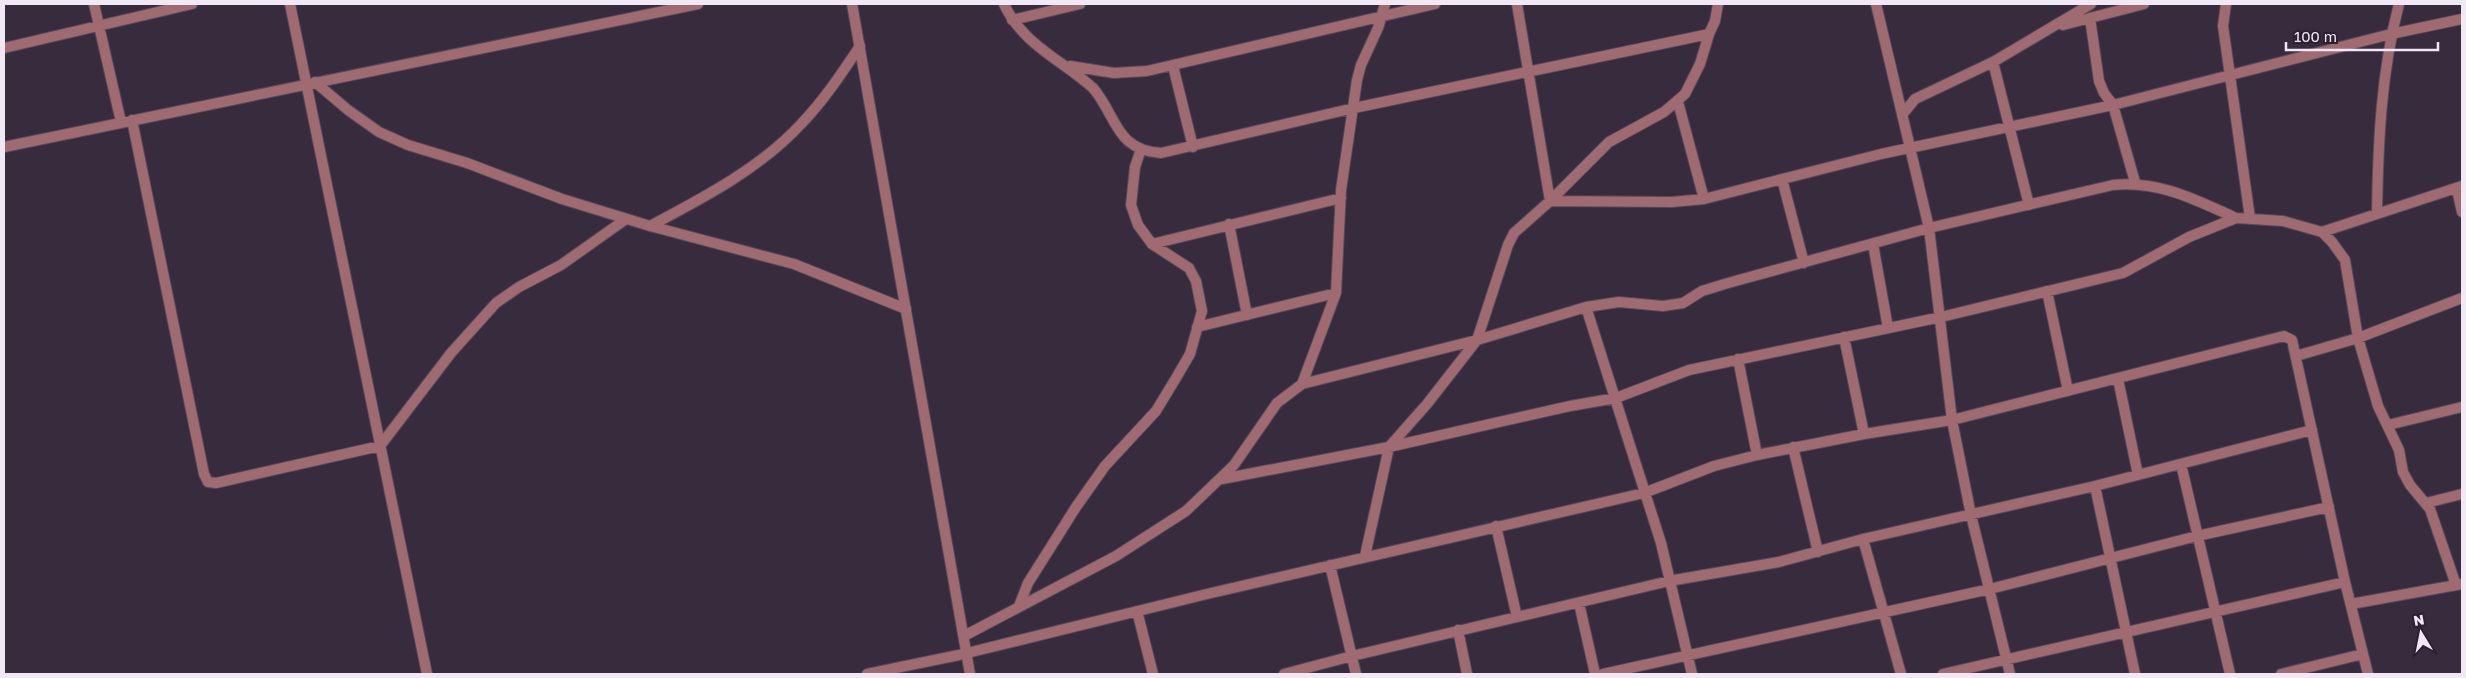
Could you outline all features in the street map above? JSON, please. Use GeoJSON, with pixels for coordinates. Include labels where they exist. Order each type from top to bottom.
{"type":"FeatureCollection","features":[{"type":"Feature","properties":{"kind":"street"},"geometry":{"type":"LineString","coordinates":[[94,4],[126,121],[204,474],[208,482],[216,483],[380,446],[451,353],[496,303],[520,287],[561,265],[626,219]]}},
{"type":"Feature","properties":{"kind":"street"},"geometry":{"type":"LineString","coordinates":[[4,48],[192,4]]}},
{"type":"Feature","properties":{"kind":"street"},"geometry":{"type":"LineString","coordinates":[[290,4],[311,83],[380,446],[427,674]]}},
{"type":"Feature","properties":{"kind":"street"},"geometry":{"type":"LineString","coordinates":[[4,147],[698,4]]}},
{"type":"Feature","properties":{"kind":"street"},"geometry":{"type":"LineString","coordinates":[[852,4],[970,674]]}},
{"type":"Feature","properties":{"kind":"street"},"geometry":{"type":"LineString","coordinates":[[1004,4],[1012,20],[1028,38],[1094,88],[1101,97],[1117,130],[1123,138],[1141,148],[1161,154],[1354,108],[1708,34]]}},
{"type":"Feature","properties":{"kind":"street"},"geometry":{"type":"LineString","coordinates":[[1012,20],[1080,4]]}},
{"type":"Feature","properties":{"kind":"street"},"geometry":{"type":"LineString","coordinates":[[1302,384],[1336,293],[1341,198],[1358,73],[1385,4]]}},
{"type":"Feature","properties":{"kind":"street"},"geometry":{"type":"LineString","coordinates":[[1062,64],[1096,72],[1139,72],[1173,66],[1382,15],[1435,4]]}},
{"type":"Feature","properties":{"kind":"street"},"geometry":{"type":"LineString","coordinates":[[1517,4],[1550,201]]}},
{"type":"Feature","properties":{"kind":"street"},"geometry":{"type":"LineString","coordinates":[[1365,556],[1388,447],[1427,404],[1477,340],[1508,245],[1514,233],[1550,201],[1609,142],[1678,102],[1693,81],[1708,34],[1715,21],[1718,4]]}},
{"type":"Feature","properties":{"kind":"street"},"geometry":{"type":"LineString","coordinates":[[1876,4],[1929,228],[1952,420],[1971,515],[2010,674]]}},
{"type":"Feature","properties":{"kind":"street"},"geometry":{"type":"LineString","coordinates":[[1902,115],[1912,103],[1928,92],[1993,62],[2090,4]]}},
{"type":"Feature","properties":{"kind":"street"},"geometry":{"type":"LineString","coordinates":[[2054,27],[2144,4]]}},
{"type":"Feature","properties":{"kind":"street"},"geometry":{"type":"LineString","coordinates":[[2226,4],[2223,26],[2228,75],[2250,218]]}},
{"type":"Feature","properties":{"kind":"street"},"geometry":{"type":"LineString","coordinates":[[2378,214],[2378,152],[2391,34],[2399,4]]}},
{"type":"Feature","properties":{"kind":"street"},"geometry":{"type":"LineString","coordinates":[[2090,18],[2099,80],[2104,93],[2113,106],[2135,182]]}},
{"type":"Feature","properties":{"kind":"street"},"geometry":{"type":"LineString","coordinates":[[1550,201],[1672,202],[1704,199],[1910,149],[2113,106],[2391,34],[2462,21]]}},
{"type":"Feature","properties":{"kind":"street"},"geometry":{"type":"LineString","coordinates":[[650,226],[706,196],[779,144],[802,124],[821,101],[860,46]]}},
{"type":"Feature","properties":{"kind":"street"},"geometry":{"type":"LineString","coordinates":[[1993,62],[2029,205]]}},
{"type":"Feature","properties":{"kind":"street"},"geometry":{"type":"LineString","coordinates":[[1173,66],[1193,147]]}},
{"type":"Feature","properties":{"kind":"street"},"geometry":{"type":"LineString","coordinates":[[311,83],[362,121],[394,140],[467,163],[562,199],[626,219],[794,264],[906,309]]}},
{"type":"Feature","properties":{"kind":"street"},"geometry":{"type":"LineString","coordinates":[[1678,102],[1704,199]]}},
{"type":"Feature","properties":{"kind":"street"},"geometry":{"type":"LineString","coordinates":[[1019,606],[1028,582],[1076,507],[1105,466],[1156,411],[1190,354],[1202,310],[1196,281],[1189,268],[1152,244],[1138,225],[1131,205],[1135,167],[1141,148]]}},
{"type":"Feature","properties":{"kind":"street"},"geometry":{"type":"LineString","coordinates":[[1782,179],[1804,263]]}},
{"type":"Feature","properties":{"kind":"street"},"geometry":{"type":"LineString","coordinates":[[964,636],[1116,556],[1186,511],[1222,479],[1234,465],[1277,402],[1302,384],[1477,340],[1586,307],[1619,302],[1663,306],[1683,303],[1702,291],[1929,228],[2113,185],[2135,182],[2178,193],[2236,218]]}},
{"type":"Feature","properties":{"kind":"street"},"geometry":{"type":"LineString","coordinates":[[2322,232],[2459,188],[2462,212]]}},
{"type":"Feature","properties":{"kind":"street"},"geometry":{"type":"LineString","coordinates":[[1152,244],[1341,198]]}},
{"type":"Feature","properties":{"kind":"street"},"geometry":{"type":"LineString","coordinates":[[1222,479],[1388,447],[1570,406],[1616,398],[1689,370],[1941,317],[2123,273],[2189,236],[2236,218],[2283,221],[2322,232],[2339,250],[2345,260],[2358,338],[2378,406],[2399,450],[2406,478],[2426,503],[2434,517],[2459,584],[2351,604]]}},
{"type":"Feature","properties":{"kind":"street"},"geometry":{"type":"LineString","coordinates":[[1228,224],[1247,315]]}},
{"type":"Feature","properties":{"kind":"street"},"geometry":{"type":"LineString","coordinates":[[1873,244],[1888,328]]}},
{"type":"Feature","properties":{"kind":"street"},"geometry":{"type":"LineString","coordinates":[[2047,291],[2068,391]]}},
{"type":"Feature","properties":{"kind":"street"},"geometry":{"type":"LineString","coordinates":[[1197,327],[1336,293]]}},
{"type":"Feature","properties":{"kind":"street"},"geometry":{"type":"LineString","coordinates":[[2296,356],[2358,338],[2462,298]]}},
{"type":"Feature","properties":{"kind":"street"},"geometry":{"type":"LineString","coordinates":[[1586,307],[1661,543],[1692,674]]}},
{"type":"Feature","properties":{"kind":"street"},"geometry":{"type":"LineString","coordinates":[[867,674],[967,653],[1365,556],[1644,493],[1714,466],[1757,455],[1864,434],[1952,420],[2284,336],[2292,340],[2296,356],[2345,582],[2368,674]]}},
{"type":"Feature","properties":{"kind":"street"},"geometry":{"type":"LineString","coordinates":[[1844,337],[1864,434]]}},
{"type":"Feature","properties":{"kind":"street"},"geometry":{"type":"LineString","coordinates":[[1738,359],[1757,455]]}},
{"type":"Feature","properties":{"kind":"street"},"geometry":{"type":"LineString","coordinates":[[2118,379],[2138,475]]}},
{"type":"Feature","properties":{"kind":"street"},"geometry":{"type":"LineString","coordinates":[[2388,425],[2462,407]]}},
{"type":"Feature","properties":{"kind":"street"},"geometry":{"type":"LineString","coordinates":[[1284,674],[1458,630],[1670,581],[1779,562],[1863,539],[2095,486],[2312,430]]}},
{"type":"Feature","properties":{"kind":"street"},"geometry":{"type":"LineString","coordinates":[[1793,447],[1818,552]]}},
{"type":"Feature","properties":{"kind":"street"},"geometry":{"type":"LineString","coordinates":[[2181,464],[2230,674]]}},
{"type":"Feature","properties":{"kind":"street"},"geometry":{"type":"LineString","coordinates":[[2095,486],[2135,674]]}},
{"type":"Feature","properties":{"kind":"street"},"geometry":{"type":"LineString","coordinates":[[2426,503],[2462,494]]}},
{"type":"Feature","properties":{"kind":"street"},"geometry":{"type":"LineString","coordinates":[[1604,674],[1687,654],[1990,589],[2197,536],[2329,507]]}},
{"type":"Feature","properties":{"kind":"street"},"geometry":{"type":"LineString","coordinates":[[1496,526],[1518,617]]}},
{"type":"Feature","properties":{"kind":"street"},"geometry":{"type":"LineString","coordinates":[[1863,539],[1901,674]]}},
{"type":"Feature","properties":{"kind":"street"},"geometry":{"type":"LineString","coordinates":[[1330,565],[1356,674]]}},
{"type":"Feature","properties":{"kind":"street"},"geometry":{"type":"LineString","coordinates":[[1943,674],[2007,661],[2345,582]]}},
{"type":"Feature","properties":{"kind":"street"},"geometry":{"type":"LineString","coordinates":[[1579,603],[1595,674]]}},
{"type":"Feature","properties":{"kind":"street"},"geometry":{"type":"LineString","coordinates":[[1137,611],[1153,674]]}},
{"type":"Feature","properties":{"kind":"street"},"geometry":{"type":"LineString","coordinates":[[1458,630],[1467,674]]}},
{"type":"Feature","properties":{"kind":"street"},"geometry":{"type":"LineString","coordinates":[[2281,674],[2363,654]]}}]}
